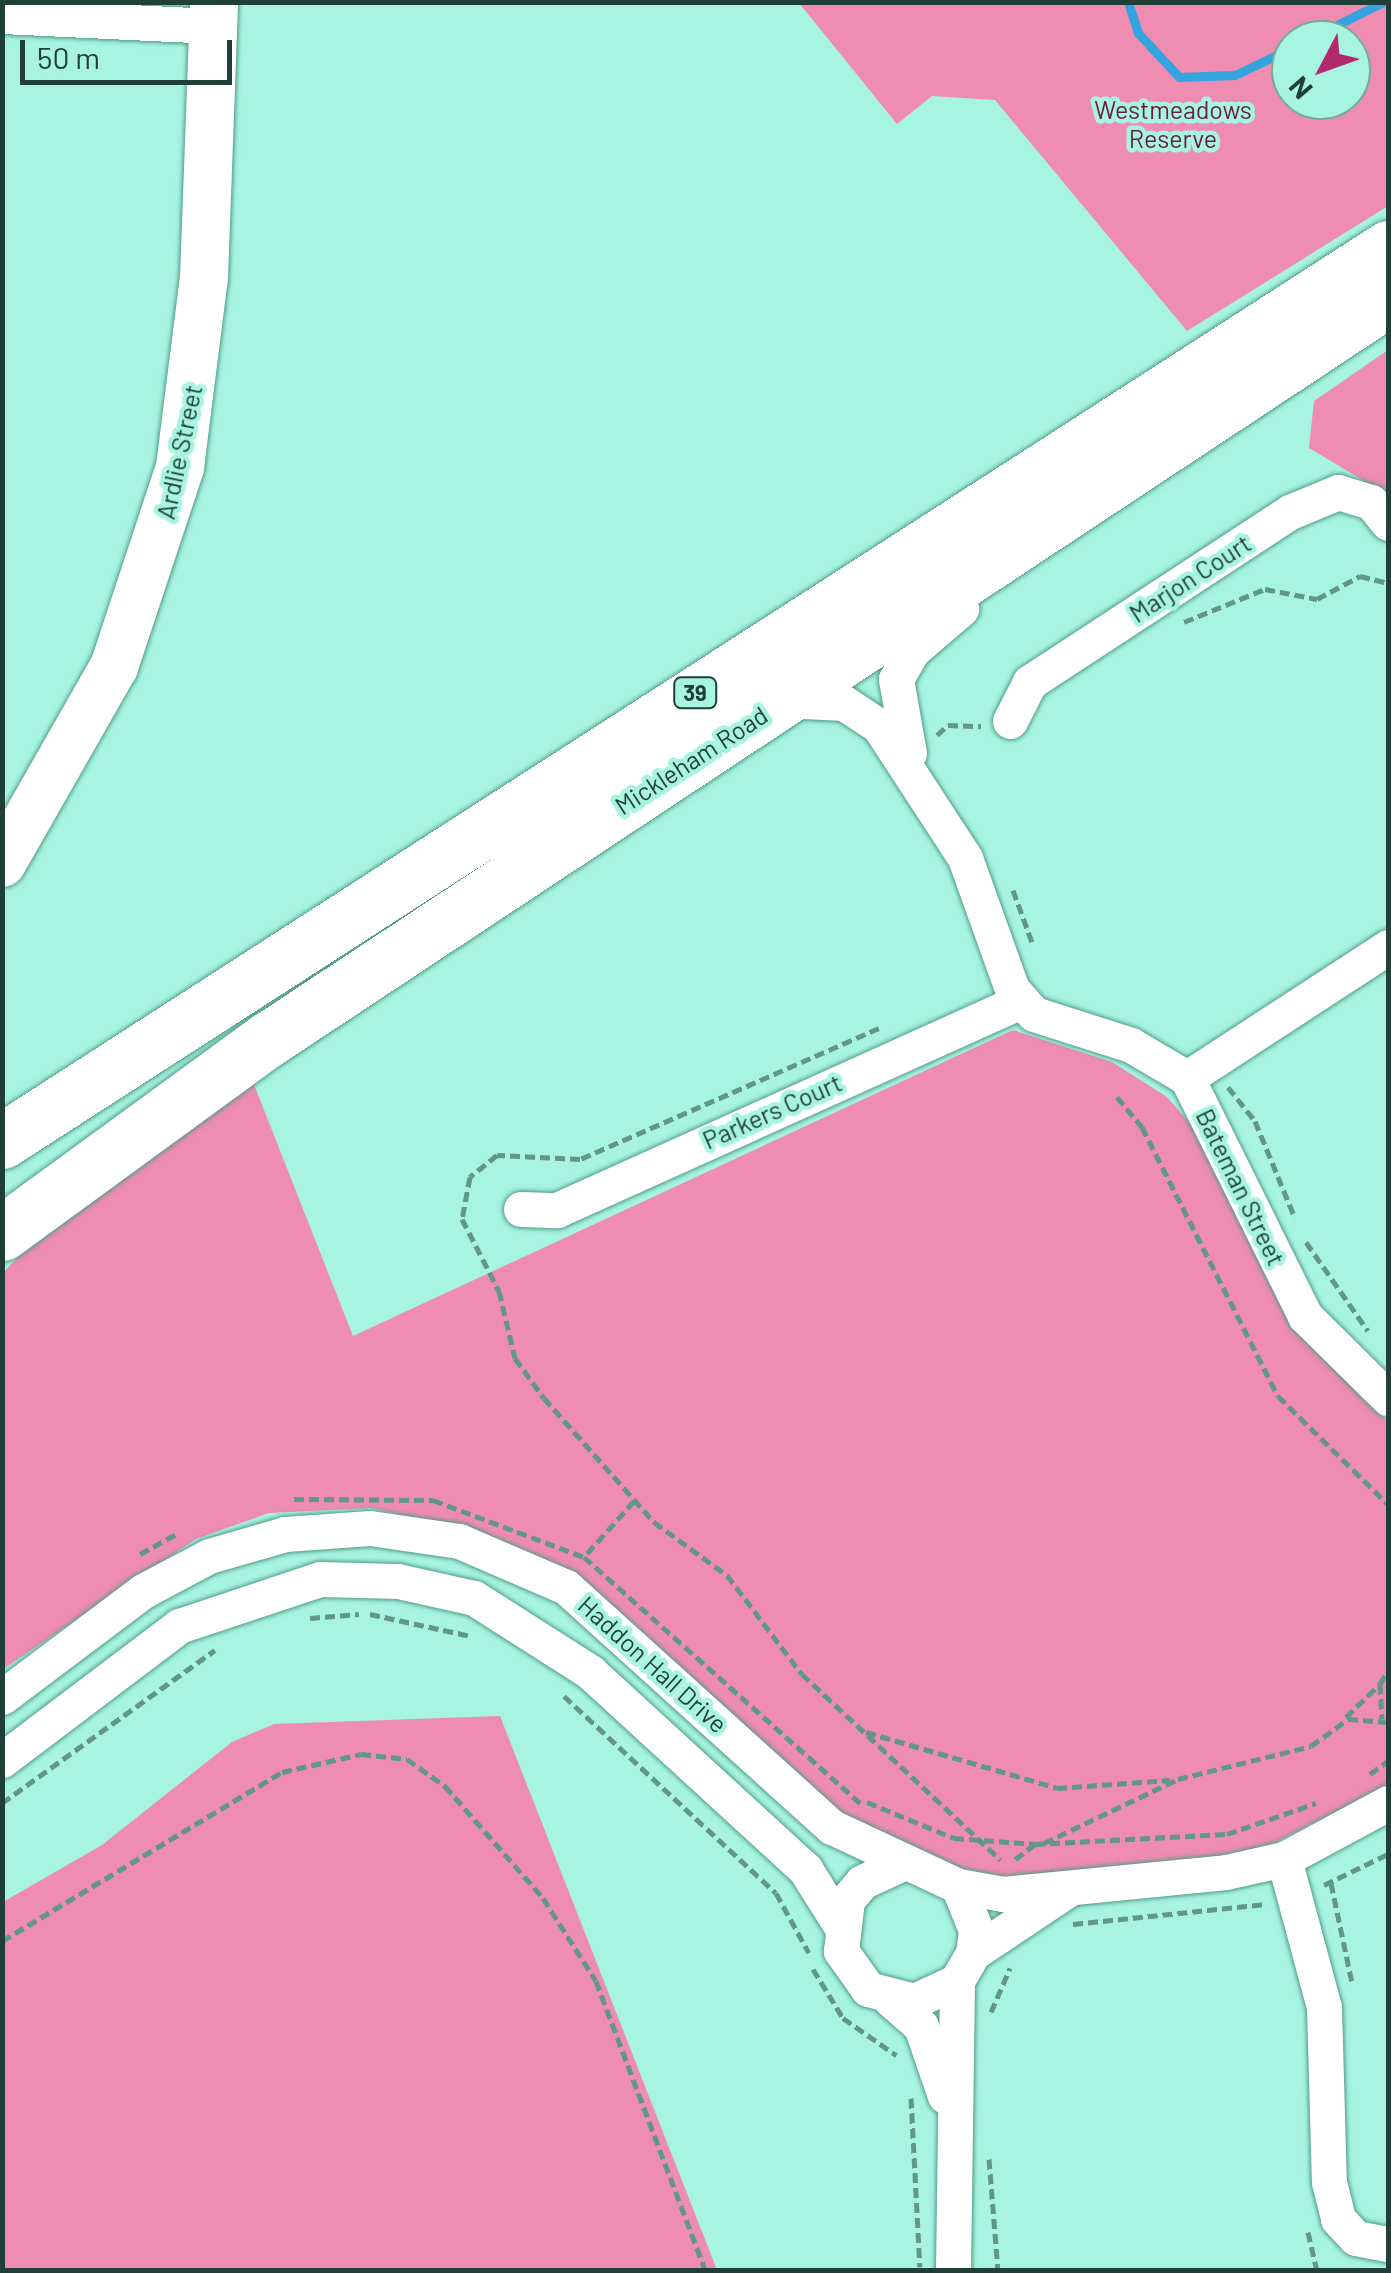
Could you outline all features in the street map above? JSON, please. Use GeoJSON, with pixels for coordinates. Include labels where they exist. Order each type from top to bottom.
{"type":"FeatureCollection","features":[{"type":"Feature","properties":{"kind":"main road","name":"39"},"geometry":{"type":"LineString","coordinates":[[2,1141],[1388,248]]}},
{"type":"Feature","properties":{"kind":"main road","name":"Mickleham Road"},"geometry":{"type":"LineString","coordinates":[[2,1233],[268,1040],[1388,299]]}},
{"type":"Feature","properties":{"kind":"street"},"geometry":{"type":"LineString","coordinates":[[2,16],[215,14]]}},
{"type":"Feature","properties":{"kind":"street","name":"Ardlie Street"},"geometry":{"type":"LineString","coordinates":[[2,863],[114,667],[180,467],[197,366],[215,14]]}},
{"type":"Feature","properties":{"kind":"street"},"geometry":{"type":"LineString","coordinates":[[1020,1001],[980,888],[895,696],[912,651],[1135,491],[1249,391]]}},
{"type":"Feature","properties":{"kind":"street","name":"Marjon Court"},"geometry":{"type":"LineString","coordinates":[[1010,720],[1030,682],[1290,512],[1338,492],[1371,502],[1388,523]]}},
{"type":"Feature","properties":{"kind":"street"},"geometry":{"type":"LineString","coordinates":[[782,700],[858,709],[924,759]]}},
{"type":"Feature","properties":{"kind":"street"},"geometry":{"type":"LineString","coordinates":[[1195,1070],[1388,947]]}},
{"type":"Feature","properties":{"kind":"street","name":"Bateman Street"},"geometry":{"type":"LineString","coordinates":[[1020,1001],[1048,1022],[1195,1070],[1305,1316],[1388,1398]]}},
{"type":"Feature","properties":{"kind":"street","name":"Parkers Court"},"geometry":{"type":"LineString","coordinates":[[521,1209],[557,1210],[1020,1001]]}},
{"type":"Feature","properties":{"kind":"street","name":"Haddon Hall Drive"},"geometry":{"type":"LineString","coordinates":[[2,1697],[143,1591],[210,1556],[284,1534],[370,1528],[458,1540],[566,1587],[832,1827],[898,1864]]}},
{"type":"Feature","properties":{"kind":"street","name":"Haddon Hall Drive"},"geometry":{"type":"LineString","coordinates":[[2,1760],[179,1626],[320,1579],[398,1580],[474,1598],[590,1672],[804,1869],[839,1923]]}},
{"type":"Feature","properties":{"kind":"street"},"geometry":{"type":"LineString","coordinates":[[952,2132],[938,2059],[921,2026],[851,1972],[839,1923],[862,1882],[898,1864],[922,1866],[958,1886],[1004,1894],[1080,1881],[1154,1880],[1284,1858],[1388,1803]]}},
{"type":"Feature","properties":{"kind":"street"},"geometry":{"type":"LineString","coordinates":[[1284,1858],[1324,2007],[1329,2182],[1338,2219],[1376,2253]]}},
{"type":"Feature","properties":{"kind":"street"},"geometry":{"type":"LineString","coordinates":[[890,1999],[914,2001],[965,1967],[1021,1918],[1080,1881]]}},
{"type":"Feature","properties":{"kind":"street"},"geometry":{"type":"LineString","coordinates":[[953,2270],[952,2132],[965,1967],[974,1918],[958,1886]]}},
{"type":"Feature","properties":{"kind":"path"},"geometry":{"type":"LineString","coordinates":[[1172,627],[1265,589],[1317,599],[1360,576],[1388,583]]}},
{"type":"Feature","properties":{"kind":"path"},"geometry":{"type":"LineString","coordinates":[[924,759],[948,725],[1010,720]]}},
{"type":"Feature","properties":{"kind":"path"},"geometry":{"type":"LineString","coordinates":[[1010,882],[1035,955]]}},
{"type":"Feature","properties":{"kind":"path"},"geometry":{"type":"LineString","coordinates":[[899,1022],[580,1159],[498,1155],[470,1177],[462,1200],[526,1376],[654,1522],[726,1575],[793,1663],[984,1842],[1008,1873],[1035,1844]]}},
{"type":"Feature","properties":{"kind":"path"},"geometry":{"type":"LineString","coordinates":[[1195,1070],[1255,1121],[1306,1241],[1380,1343]]}},
{"type":"Feature","properties":{"kind":"path"},"geometry":{"type":"LineString","coordinates":[[1116,1097],[1142,1126],[1278,1396],[1388,1504]]}},
{"type":"Feature","properties":{"kind":"path"},"geometry":{"type":"LineString","coordinates":[[296,1621],[365,1614],[490,1644]]}},
{"type":"Feature","properties":{"kind":"path"},"geometry":{"type":"LineString","coordinates":[[2,1803],[228,1644]]}},
{"type":"Feature","properties":{"kind":"path"},"geometry":{"type":"LineString","coordinates":[[866,1732],[1057,1788],[1178,1780],[1280,1758],[1338,1724],[1380,1684],[1388,1670]]}},
{"type":"Feature","properties":{"kind":"path"},"geometry":{"type":"LineString","coordinates":[[1338,1724],[1385,1720],[1380,1684]]}},
{"type":"Feature","properties":{"kind":"path"},"geometry":{"type":"LineString","coordinates":[[554,1686],[776,1893],[827,2000],[904,2068]]}},
{"type":"Feature","properties":{"kind":"path"},"geometry":{"type":"LineString","coordinates":[[2,1941],[282,1772],[361,1754],[407,1759],[445,1786],[543,1898],[596,1980],[705,2270]]}},
{"type":"Feature","properties":{"kind":"path"},"geometry":{"type":"LineString","coordinates":[[1356,1782],[1388,1760]]}},
{"type":"Feature","properties":{"kind":"path"},"geometry":{"type":"LineString","coordinates":[[1044,1844],[1178,1780]]}},
{"type":"Feature","properties":{"kind":"path"},"geometry":{"type":"LineString","coordinates":[[867,1802],[984,1842],[1044,1844],[1227,1834],[1323,1800]]}},
{"type":"Feature","properties":{"kind":"path"},"geometry":{"type":"LineString","coordinates":[[990,2021],[1002,1978],[1030,1946],[1021,1918]]}},
{"type":"Feature","properties":{"kind":"path"},"geometry":{"type":"LineString","coordinates":[[908,2079],[920,2270]]}},
{"type":"Feature","properties":{"kind":"green space","name":"Westmeadows Reserve"},"geometry":{"type":"Polygon","coordinates":[[[799,3],[1388,3],[1388,206],[1187,331],[995,100],[932,96],[897,124],[799,3]]]}},
{"type":"Feature","properties":{"kind":"green space"},"geometry":{"type":"Polygon","coordinates":[[[1388,350],[1388,495],[1309,448],[1314,401],[1388,350]]]}},
{"type":"Feature","properties":{"kind":"green space"},"geometry":{"type":"Polygon","coordinates":[[[1013,1030],[1112,1062],[1167,1097],[1208,1144],[1287,1319],[1388,1422],[1388,1785],[1276,1842],[1212,1860],[1002,1876],[964,1869],[834,1817],[467,1529],[371,1508],[269,1513],[196,1539],[3,1669],[2,1274],[73,1199],[253,1082],[353,1336],[1013,1030]]]}},
{"type":"Feature","properties":{"kind":"green space"},"geometry":{"type":"Polygon","coordinates":[[[500,1716],[717,2270],[3,2270],[3,1902],[102,1845],[232,1742],[274,1724],[500,1716]]]}},
{"type":"Feature","properties":{"kind":"waterway"},"geometry":{"type":"LineString","coordinates":[[1128,2],[1138,33],[1179,77],[1235,75],[1271,58]]}},
{"type":"Feature","properties":{"kind":"waterway"},"geometry":{"type":"LineString","coordinates":[[1347,20],[1383,2]]}}]}
